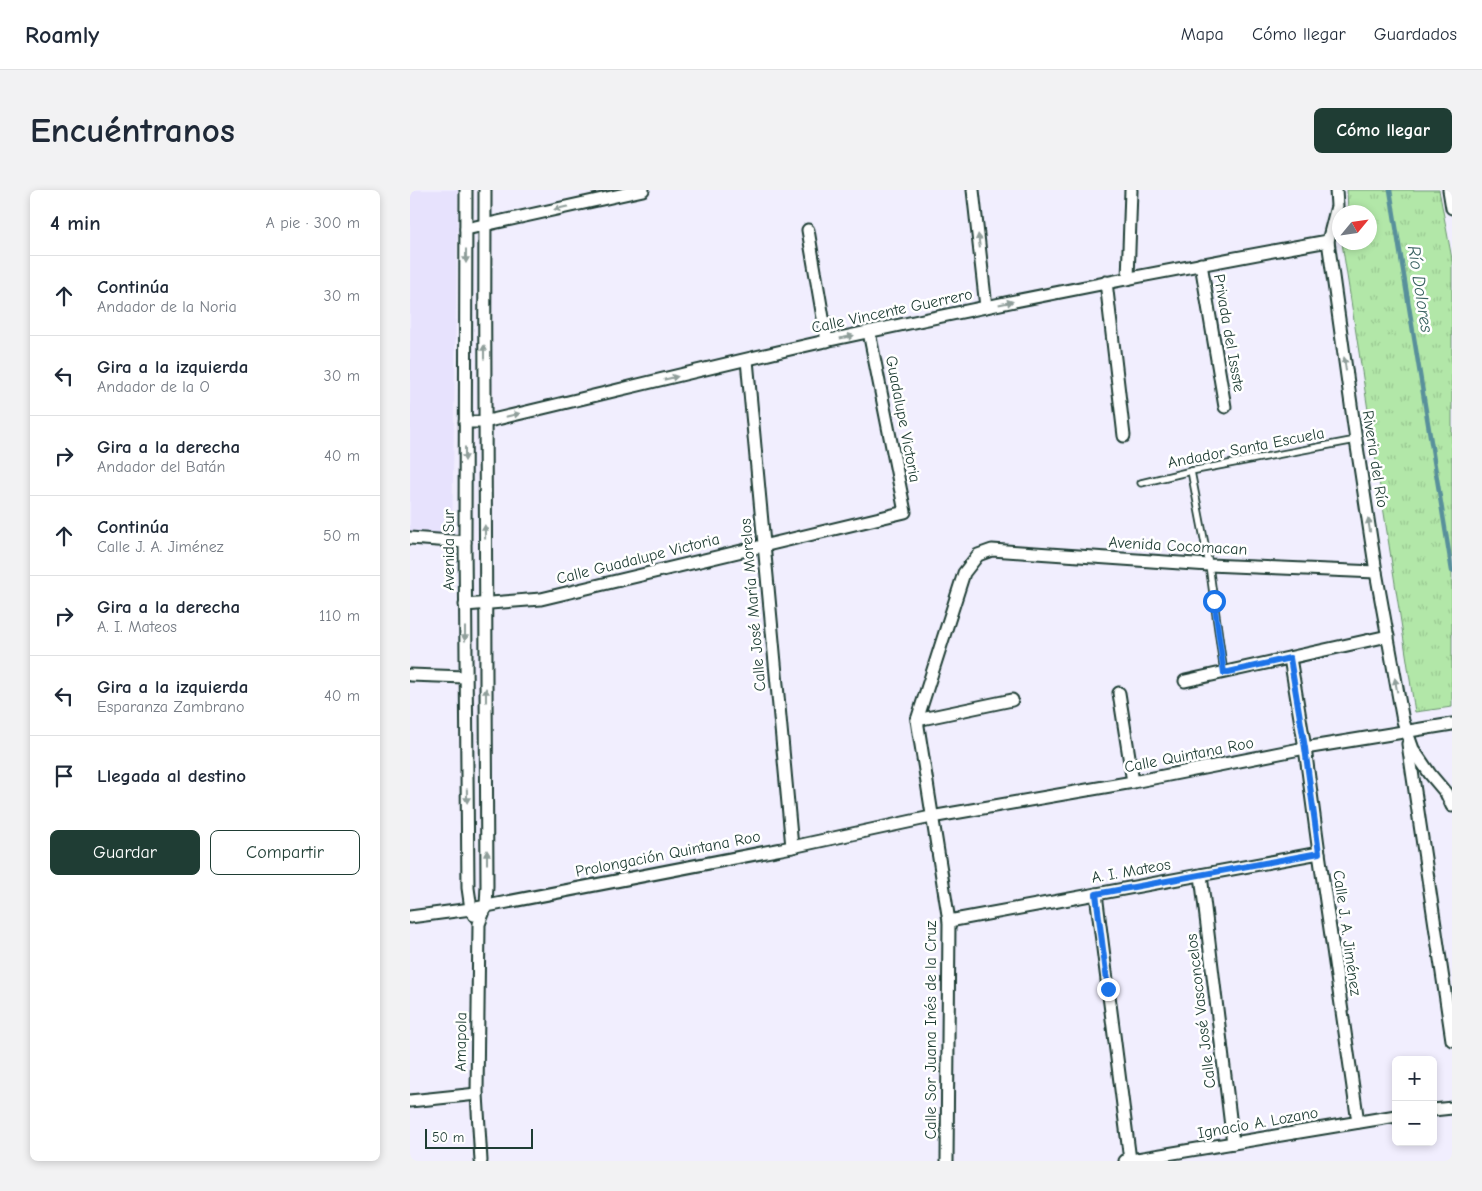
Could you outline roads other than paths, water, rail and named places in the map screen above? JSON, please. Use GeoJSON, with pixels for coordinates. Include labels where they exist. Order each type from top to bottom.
{"type":"FeatureCollection","features":[{"type":"Feature","properties":{"kind":"street","name":"Avenida Sur"},"geometry":{"type":"LineString","coordinates":[[466,190],[465,678],[468,888],[471,909]]}},
{"type":"Feature","properties":{"kind":"street"},"geometry":{"type":"LineString","coordinates":[[485,190],[486,906]]}},
{"type":"Feature","properties":{"kind":"street"},"geometry":{"type":"LineString","coordinates":[[466,229],[643,190]]}},
{"type":"Feature","properties":{"kind":"street"},"geometry":{"type":"LineString","coordinates":[[973,190],[986,307]]}},
{"type":"Feature","properties":{"kind":"street"},"geometry":{"type":"LineString","coordinates":[[1128,278],[1131,190]]}},
{"type":"Feature","properties":{"kind":"street","name":"Riveria del Río"},"geometry":{"type":"LineString","coordinates":[[1336,190],[1337,206],[1328,241],[1376,572],[1406,733],[1452,1040]]}},
{"type":"Feature","properties":{"kind":"street"},"geometry":{"type":"LineString","coordinates":[[1449,190],[1452,208]]}},
{"type":"Feature","properties":{"kind":"street"},"geometry":{"type":"LineString","coordinates":[[808,230],[826,341]]}},
{"type":"Feature","properties":{"kind":"street","name":"Calle Vincente Guerrero"},"geometry":{"type":"LineString","coordinates":[[465,422],[484,422],[826,341],[986,307],[1106,282],[1328,241]]}},
{"type":"Feature","properties":{"kind":"street","name":"Privada del Issste"},"geometry":{"type":"LineString","coordinates":[[1200,264],[1224,407]]}},
{"type":"Feature","properties":{"kind":"street"},"geometry":{"type":"LineString","coordinates":[[1106,282],[1124,436]]}},
{"type":"Feature","properties":{"kind":"street","name":"Guadalupe Victoria"},"geometry":{"type":"LineString","coordinates":[[870,332],[905,512]]}},
{"type":"Feature","properties":{"kind":"street","name":"Calle José María Morelos"},"geometry":{"type":"LineString","coordinates":[[747,360],[792,847]]}},
{"type":"Feature","properties":{"kind":"street","name":"Calle Guadalupe Victoria"},"geometry":{"type":"LineString","coordinates":[[465,605],[541,599],[905,512]]}},
{"type":"Feature","properties":{"kind":"street"},"geometry":{"type":"LineString","coordinates":[[410,538],[465,542]]}},
{"type":"Feature","properties":{"kind":"street","name":"Avenida Cocomacan"},"geometry":{"type":"LineString","coordinates":[[978,554],[992,550],[1209,564],[1376,572]]}},
{"type":"Feature","properties":{"kind":"street","name":"Calle Sor Juana Inés de la Cruz"},"geometry":{"type":"LineString","coordinates":[[947,1161],[949,921],[917,720],[964,573],[978,554]]}},
{"type":"Feature","properties":{"kind":"street"},"geometry":{"type":"LineString","coordinates":[[1185,681],[1388,636]]}},
{"type":"Feature","properties":{"kind":"street","name":"Calle J. A. Jiménez"},"geometry":{"type":"LineString","coordinates":[[1290,658],[1305,748],[1358,1122]]}},
{"type":"Feature","properties":{"kind":"street"},"geometry":{"type":"LineString","coordinates":[[410,675],[465,678]]}},
{"type":"Feature","properties":{"kind":"street"},"geometry":{"type":"LineString","coordinates":[[1119,693],[1133,782]]}},
{"type":"Feature","properties":{"kind":"street"},"geometry":{"type":"LineString","coordinates":[[917,720],[1012,700]]}},
{"type":"Feature","properties":{"kind":"street","name":"Calle Quintana Roo"},"geometry":{"type":"LineString","coordinates":[[931,817],[1133,782],[1305,748],[1452,724]]}},
{"type":"Feature","properties":{"kind":"street","name":"Riveria del Río"},"geometry":{"type":"LineString","coordinates":[[1406,733],[1413,749],[1446,793],[1452,806]]}},
{"type":"Feature","properties":{"kind":"street","name":"Prolongación Quintana Roo"},"geometry":{"type":"LineString","coordinates":[[410,917],[471,909],[792,847],[931,817]]}},
{"type":"Feature","properties":{"kind":"street","name":"A. I. Mateos"},"geometry":{"type":"LineString","coordinates":[[949,921],[1319,853]]}},
{"type":"Feature","properties":{"kind":"street","name":"Calle José Vasconcelos"},"geometry":{"type":"LineString","coordinates":[[1201,875],[1233,1143]]}},
{"type":"Feature","properties":{"kind":"street"},"geometry":{"type":"LineString","coordinates":[[1096,894],[1127,1161]]}},
{"type":"Feature","properties":{"kind":"street","name":"Amapola"},"geometry":{"type":"LineString","coordinates":[[480,1161],[477,1094],[479,924],[486,906]]}},
{"type":"Feature","properties":{"kind":"street","name":"Amapola"},"geometry":{"type":"LineString","coordinates":[[471,909],[479,924]]}},
{"type":"Feature","properties":{"kind":"street"},"geometry":{"type":"LineString","coordinates":[[410,1101],[477,1094]]}},
{"type":"Feature","properties":{"kind":"street"},"geometry":{"type":"LineString","coordinates":[[1437,1110],[1452,1108]]}},
{"type":"Feature","properties":{"kind":"street","name":"Ignacio A. Lozano"},"geometry":{"type":"LineString","coordinates":[[1127,1161],[1392,1117]]}},
{"type":"Feature","properties":{"kind":"lane","name":"Andador Santa Escuela"},"geometry":{"type":"LineString","coordinates":[[1141,484],[1191,472],[1356,440]]}},
{"type":"Feature","properties":{"kind":"lane"},"geometry":{"type":"LineString","coordinates":[[1191,472],[1209,564],[1224,673]]}},
{"type":"Feature","properties":{"kind":"waterway","name":"Río Dolores"},"geometry":{"type":"LineString","coordinates":[[1390,190],[1452,571]]}}]}
